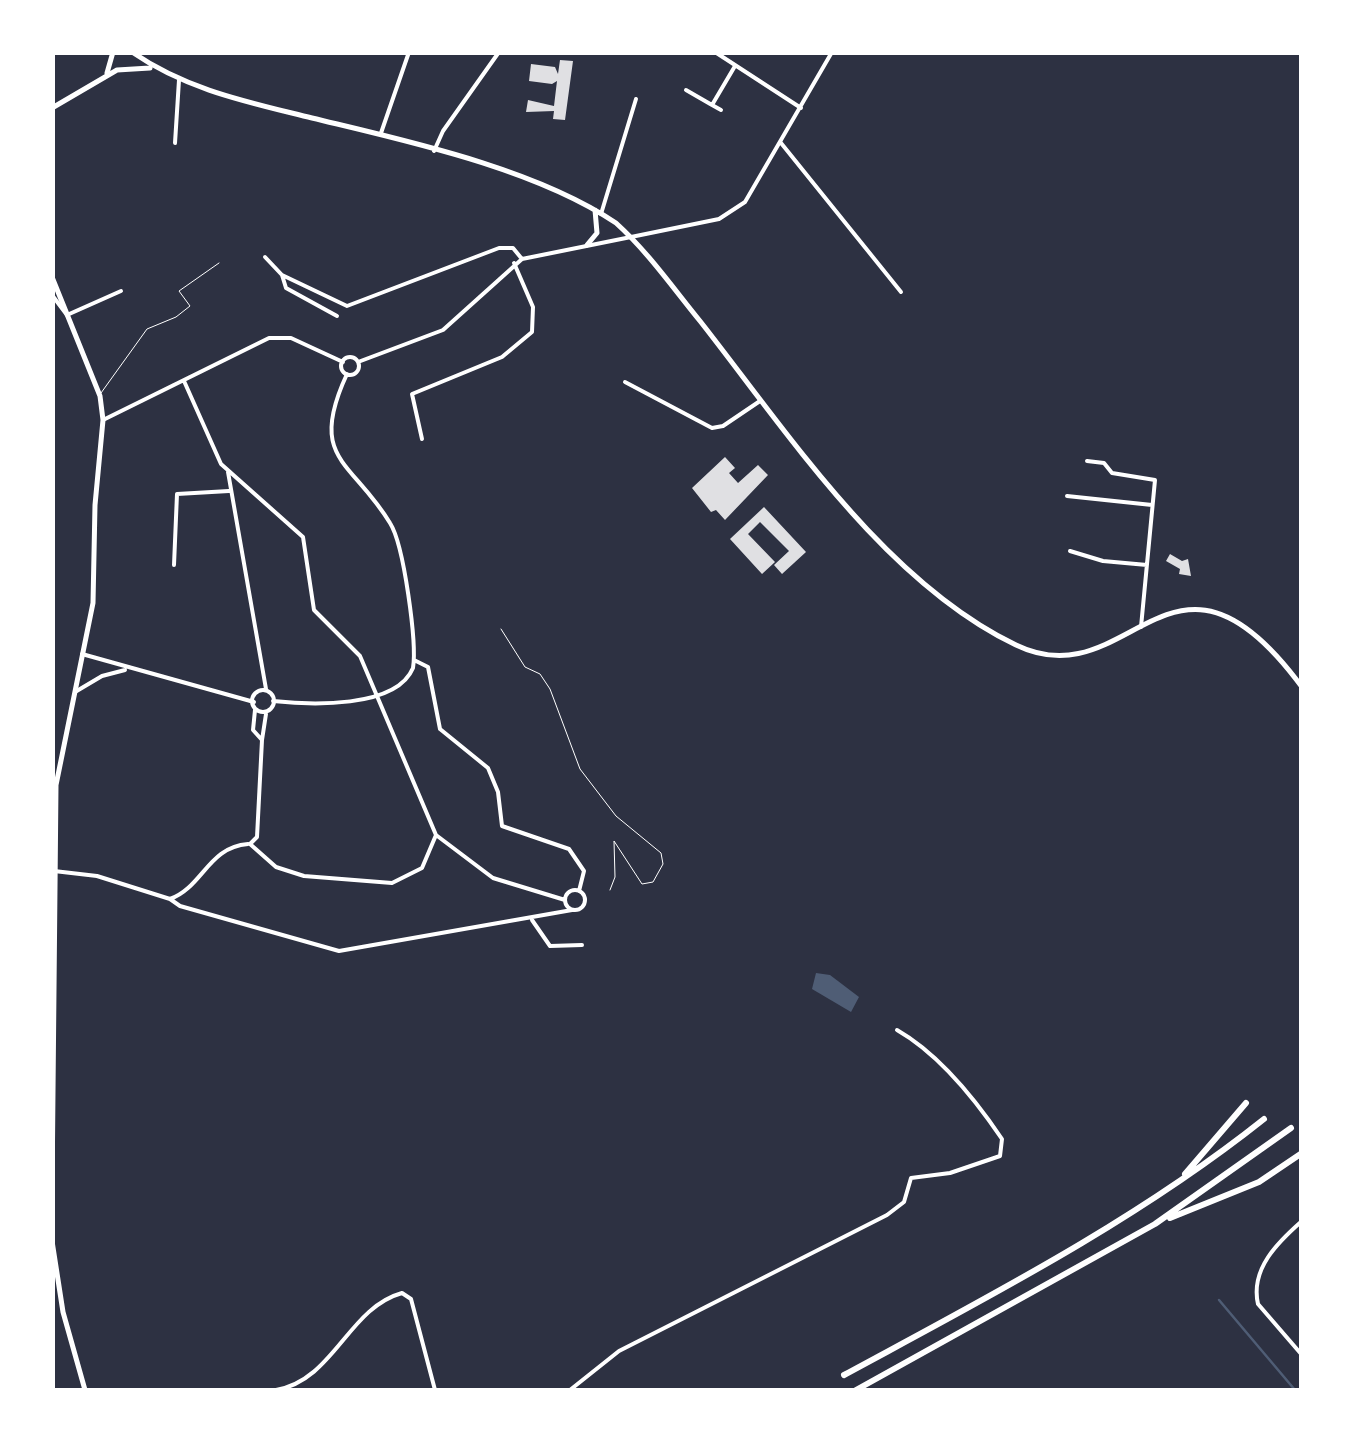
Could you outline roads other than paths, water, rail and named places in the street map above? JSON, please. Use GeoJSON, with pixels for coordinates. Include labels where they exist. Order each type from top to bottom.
{"type":"FeatureCollection","features":[{"type":"Feature","properties":{"kind":"highway"},"geometry":{"type":"LineString","coordinates":[[1173,1185],[1246,1103]]}},
{"type":"Feature","properties":{"kind":"highway"},"geometry":{"type":"LineString","coordinates":[[844,1374],[1040,1266],[1173,1185],[1264,1119]]}},
{"type":"Feature","properties":{"kind":"highway"},"geometry":{"type":"LineString","coordinates":[[856,1390],[1154,1224],[1291,1128]]}},
{"type":"Feature","properties":{"kind":"highway"},"geometry":{"type":"LineString","coordinates":[[1154,1224],[1259,1182],[1302,1153]]}},
{"type":"Feature","properties":{"kind":"main road"},"geometry":{"type":"LineString","coordinates":[[106,76],[113,52]]}},
{"type":"Feature","properties":{"kind":"main road"},"geometry":{"type":"LineString","coordinates":[[132,52],[179,80],[434,151],[598,212],[631,237],[762,400],[895,556],[944,600],[989,630],[1023,648],[1050,654],[1093,646],[1188,609],[1224,612],[1256,635],[1302,687]]}},
{"type":"Feature","properties":{"kind":"main road"},"geometry":{"type":"LineString","coordinates":[[52,108],[129,66],[157,70]]}},
{"type":"Feature","properties":{"kind":"main road"},"geometry":{"type":"LineString","coordinates":[[587,245],[597,233],[598,212]]}},
{"type":"Feature","properties":{"kind":"main road"},"geometry":{"type":"LineString","coordinates":[[52,276],[100,396],[103,420],[95,505],[95,592],[56,785],[52,1192]]}},
{"type":"Feature","properties":{"kind":"main road"},"geometry":{"type":"LineString","coordinates":[[52,1241],[63,1312],[85,1390]]}},
{"type":"Feature","properties":{"kind":"street"},"geometry":{"type":"LineString","coordinates":[[380,136],[409,52]]}},
{"type":"Feature","properties":{"kind":"street"},"geometry":{"type":"LineString","coordinates":[[434,151],[441,134],[500,52]]}},
{"type":"Feature","properties":{"kind":"street"},"geometry":{"type":"LineString","coordinates":[[715,52],[800,108]]}},
{"type":"Feature","properties":{"kind":"street"},"geometry":{"type":"LineString","coordinates":[[343,362],[350,358],[358,362],[443,330],[522,259],[729,214],[752,193],[832,52]]}},
{"type":"Feature","properties":{"kind":"street"},"geometry":{"type":"LineString","coordinates":[[712,104],[735,66]]}},
{"type":"Feature","properties":{"kind":"street"},"geometry":{"type":"LineString","coordinates":[[174,144],[179,80]]}},
{"type":"Feature","properties":{"kind":"street"},"geometry":{"type":"LineString","coordinates":[[686,90],[721,110]]}},
{"type":"Feature","properties":{"kind":"street"},"geometry":{"type":"LineString","coordinates":[[598,212],[636,99]]}},
{"type":"Feature","properties":{"kind":"street"},"geometry":{"type":"LineString","coordinates":[[781,142],[901,292]]}},
{"type":"Feature","properties":{"kind":"street"},"geometry":{"type":"LineString","coordinates":[[265,256],[282,275],[347,306],[502,247],[516,249],[522,259]]}},
{"type":"Feature","properties":{"kind":"street"},"geometry":{"type":"LineString","coordinates":[[422,439],[412,394],[502,357],[532,332],[533,307],[514,263]]}},
{"type":"Feature","properties":{"kind":"street"},"geometry":{"type":"LineString","coordinates":[[282,275],[286,288],[338,316]]}},
{"type":"Feature","properties":{"kind":"street"},"geometry":{"type":"LineString","coordinates":[[52,295],[68,316],[121,291]]}},
{"type":"Feature","properties":{"kind":"street"},"geometry":{"type":"LineString","coordinates":[[103,420],[276,336],[291,338],[343,362]]}},
{"type":"Feature","properties":{"kind":"street"},"geometry":{"type":"LineString","coordinates":[[273,701],[325,704],[377,694],[406,682],[414,660],[392,526],[348,474],[334,448],[330,415],[346,374],[343,362]]}},
{"type":"Feature","properties":{"kind":"street"},"geometry":{"type":"LineString","coordinates":[[346,374],[356,372],[358,362]]}},
{"type":"Feature","properties":{"kind":"street"},"geometry":{"type":"LineString","coordinates":[[184,381],[216,456],[301,534],[314,610],[359,654],[436,835],[492,878],[565,900],[572,910]]}},
{"type":"Feature","properties":{"kind":"street"},"geometry":{"type":"LineString","coordinates":[[625,382],[712,428],[724,426],[762,400]]}},
{"type":"Feature","properties":{"kind":"street"},"geometry":{"type":"LineString","coordinates":[[1087,461],[1104,463],[1112,472],[1155,480],[1142,627]]}},
{"type":"Feature","properties":{"kind":"street"},"geometry":{"type":"LineString","coordinates":[[228,471],[266,689],[273,701]]}},
{"type":"Feature","properties":{"kind":"street"},"geometry":{"type":"LineString","coordinates":[[174,565],[178,493],[229,491]]}},
{"type":"Feature","properties":{"kind":"street"},"geometry":{"type":"LineString","coordinates":[[1067,496],[1153,505]]}},
{"type":"Feature","properties":{"kind":"street"},"geometry":{"type":"LineString","coordinates":[[1070,551],[1103,561],[1147,565]]}},
{"type":"Feature","properties":{"kind":"street"},"geometry":{"type":"LineString","coordinates":[[82,654],[254,702]]}},
{"type":"Feature","properties":{"kind":"street"},"geometry":{"type":"LineString","coordinates":[[170,899],[180,906],[339,952],[532,920],[584,906],[579,891],[584,871],[572,852],[502,826],[492,775],[480,759],[440,729],[428,667],[414,660]]}},
{"type":"Feature","properties":{"kind":"street"},"geometry":{"type":"LineString","coordinates":[[74,694],[111,672],[130,669]]}},
{"type":"Feature","properties":{"kind":"street"},"geometry":{"type":"LineString","coordinates":[[262,740],[252,728],[254,702],[258,692],[266,689]]}},
{"type":"Feature","properties":{"kind":"street"},"geometry":{"type":"LineString","coordinates":[[54,871],[101,877],[156,898],[170,899],[180,894],[218,853],[250,844],[257,836],[262,740],[273,701]]}},
{"type":"Feature","properties":{"kind":"street"},"geometry":{"type":"LineString","coordinates":[[255,710],[268,712]]}},
{"type":"Feature","properties":{"kind":"street"},"geometry":{"type":"LineString","coordinates":[[250,844],[289,873],[392,883],[421,870],[436,835]]}},
{"type":"Feature","properties":{"kind":"street"},"geometry":{"type":"LineString","coordinates":[[565,900],[570,892],[579,891]]}},
{"type":"Feature","properties":{"kind":"street"},"geometry":{"type":"LineString","coordinates":[[532,920],[550,946],[582,945]]}},
{"type":"Feature","properties":{"kind":"street"},"geometry":{"type":"LineString","coordinates":[[570,1390],[613,1354],[887,1215],[904,1202],[911,1178],[979,1165],[1000,1156],[1004,1145],[925,1046],[896,1030]]}},
{"type":"Feature","properties":{"kind":"street"},"geometry":{"type":"LineString","coordinates":[[1302,1220],[1278,1242],[1262,1266],[1256,1294],[1258,1304],[1302,1355]]}},
{"type":"Feature","properties":{"kind":"street"},"geometry":{"type":"LineString","coordinates":[[276,1390],[312,1378],[356,1328],[390,1297],[402,1293],[411,1299],[435,1390]]}},
{"type":"Feature","properties":{"kind":"lane"},"geometry":{"type":"LineString","coordinates":[[100,396],[148,329],[190,306],[179,292],[219,263]]}},
{"type":"Feature","properties":{"kind":"water"},"geometry":{"type":"Polygon","coordinates":[[[816,973],[830,975],[859,997],[851,1012],[812,989],[816,973]]]}},
{"type":"Feature","properties":{"kind":"waterway"},"geometry":{"type":"LineString","coordinates":[[1219,1300],[1295,1390]]}}]}
